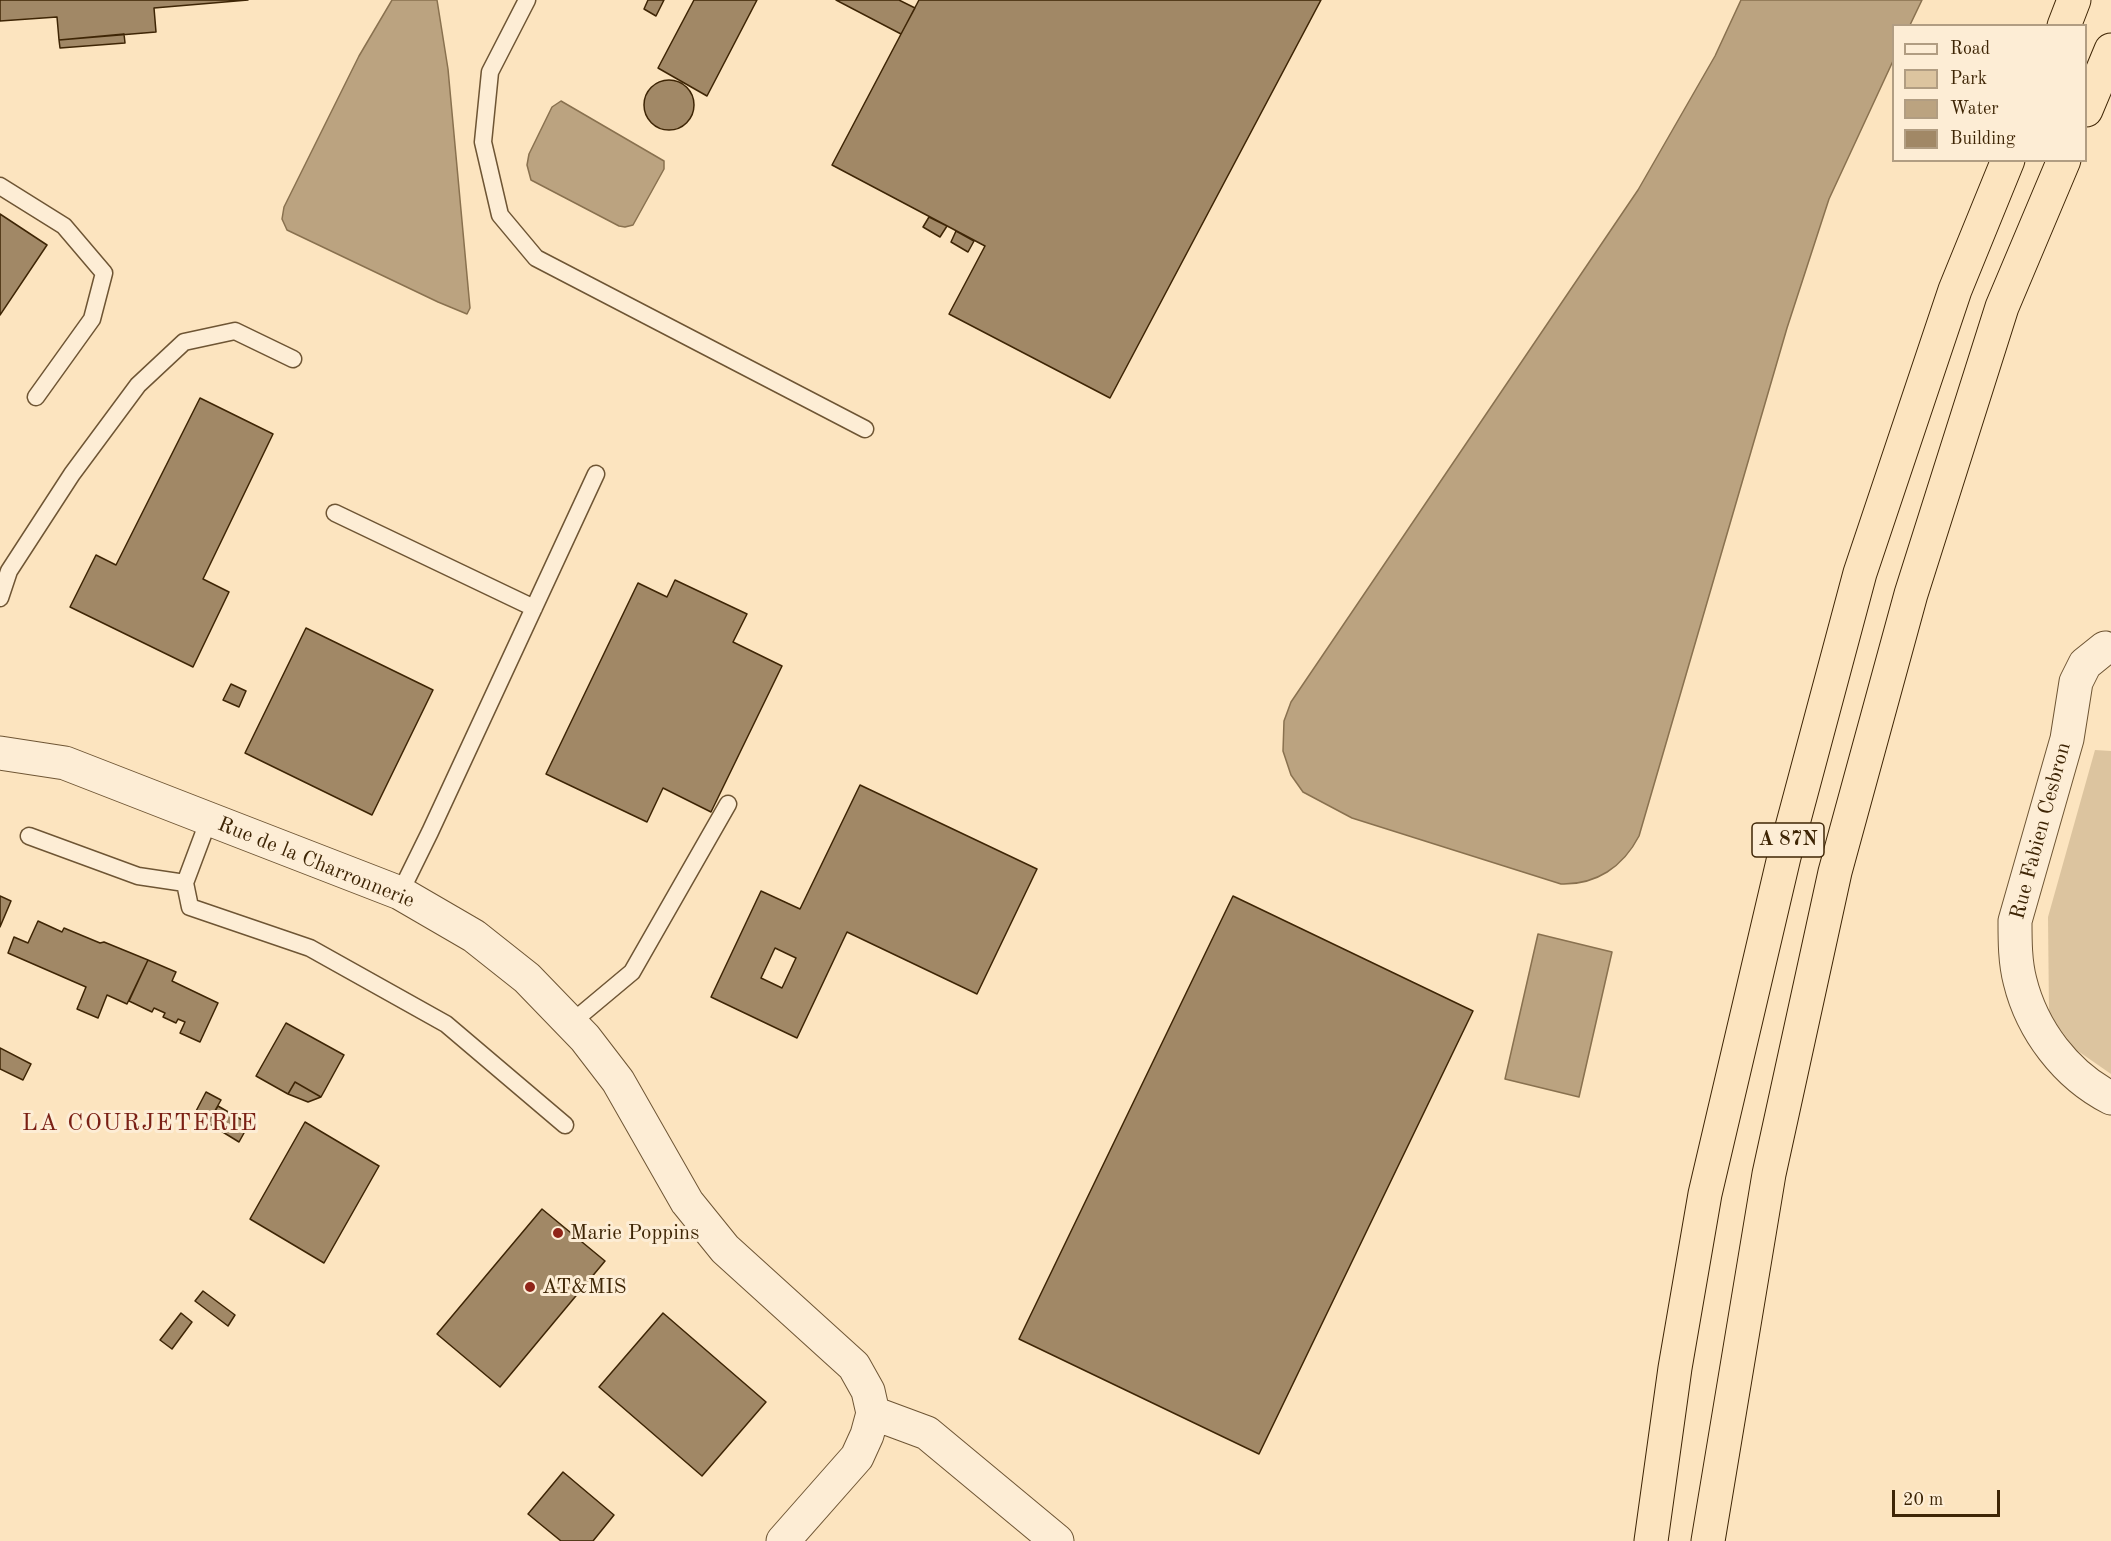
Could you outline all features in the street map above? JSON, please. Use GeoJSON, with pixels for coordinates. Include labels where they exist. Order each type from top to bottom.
{"type":"FeatureCollection","features":[{"type":"Feature","properties":{"kind":"highway"},"geometry":{"type":"LineString","coordinates":[[2065,24],[2074,0]]}},
{"type":"Feature","properties":{"kind":"highway"},"geometry":{"type":"LineString","coordinates":[[2087,105],[2111,50]]}},
{"type":"Feature","properties":{"kind":"highway","name":"A 87N"},"geometry":{"type":"LineString","coordinates":[[1651,1541],[1676,1368],[1705,1194],[1784,857],[1860,573],[1955,290],[2007,162]]}},
{"type":"Feature","properties":{"kind":"highway","name":"A 87N"},"geometry":{"type":"LineString","coordinates":[[1708,1541],[1769,1174],[1835,872],[1911,594],[1999,318],[2063,162]]}},
{"type":"Feature","properties":{"kind":"street","name":"Rue Fabien Cesbron"},"geometry":{"type":"LineString","coordinates":[[2105,648],[2085,664],[2076,682],[2067,739],[2015,921],[2015,951],[2020,981],[2029,1009],[2043,1036],[2061,1060],[2080,1078],[2111,1098]]}},
{"type":"Feature","properties":{"kind":"street","name":"Rue de la Charronnerie"},"geometry":{"type":"LineString","coordinates":[[0,753],[65,763],[400,893],[474,936],[527,978],[585,1038],[618,1082],[687,1202],[725,1249],[854,1366],[868,1391],[873,1413]]}},
{"type":"Feature","properties":{"kind":"street"},"geometry":{"type":"LineString","coordinates":[[783,1541],[857,1457],[867,1435],[873,1413],[927,1433],[1057,1541]]}},
{"type":"Feature","properties":{"kind":"lane"},"geometry":{"type":"LineString","coordinates":[[527,0],[490,72],[483,142],[500,215],[536,258],[865,429]]}},
{"type":"Feature","properties":{"kind":"lane"},"geometry":{"type":"LineString","coordinates":[[0,186],[64,226],[104,273],[92,319],[36,397]]}},
{"type":"Feature","properties":{"kind":"lane"},"geometry":{"type":"LineString","coordinates":[[0,598],[9,570],[72,474],[138,385],[184,342],[236,332],[293,359]]}},
{"type":"Feature","properties":{"kind":"lane"},"geometry":{"type":"LineString","coordinates":[[400,893],[596,474]]}},
{"type":"Feature","properties":{"kind":"lane"},"geometry":{"type":"LineString","coordinates":[[335,513],[534,608]]}},
{"type":"Feature","properties":{"kind":"lane"},"geometry":{"type":"LineString","coordinates":[[571,1023],[632,972],[728,804]]}},
{"type":"Feature","properties":{"kind":"lane"},"geometry":{"type":"LineString","coordinates":[[209,819],[185,883],[190,907],[310,948],[447,1024],[566,1125]]}},
{"type":"Feature","properties":{"kind":"lane"},"geometry":{"type":"LineString","coordinates":[[29,836],[138,876],[185,883]]}},
{"type":"Feature","properties":{"kind":"green space"},"geometry":{"type":"Polygon","coordinates":[[[2095,750],[2111,751],[2111,1074],[2075,1049],[2049,1014],[2048,917],[2095,750]]]}},
{"type":"Feature","properties":{"kind":"water"},"geometry":{"type":"Polygon","coordinates":[[[392,0],[437,0],[448,69],[470,308],[467,314],[287,230],[282,219],[284,207],[359,56],[392,0]]]}},
{"type":"Feature","properties":{"kind":"water"},"geometry":{"type":"Polygon","coordinates":[[[1741,0],[1922,0],[1910,24],[1892,24],[1892,63],[1829,199],[1787,328],[1639,836],[1625,857],[1607,872],[1586,881],[1561,884],[1352,818],[1303,792],[1291,775],[1283,751],[1284,721],[1291,702],[1638,190],[1715,56],[1741,0]]]}},
{"type":"Feature","properties":{"kind":"water"},"geometry":{"type":"Polygon","coordinates":[[[561,101],[664,161],[664,169],[633,225],[619,226],[531,180],[527,165],[529,154],[552,107],[561,101]]]}},
{"type":"Feature","properties":{"kind":"water"},"geometry":{"type":"Polygon","coordinates":[[[1538,934],[1612,952],[1579,1097],[1505,1079],[1538,934]]]}},
{"type":"Feature","properties":{"kind":"building"},"geometry":{"type":"Polygon","coordinates":[[[0,0],[248,0],[154,8],[156,32],[59,40],[57,17],[0,21],[0,0]]]}},
{"type":"Feature","properties":{"kind":"building"},"geometry":{"type":"Polygon","coordinates":[[[648,0],[664,0],[656,16],[644,9],[648,0]]]}},
{"type":"Feature","properties":{"kind":"building"},"geometry":{"type":"Polygon","coordinates":[[[694,0],[757,0],[707,96],[658,68],[694,0]]]}},
{"type":"Feature","properties":{"kind":"building"},"geometry":{"type":"Polygon","coordinates":[[[836,0],[899,0],[915,8],[901,34],[836,0]]]}},
{"type":"Feature","properties":{"kind":"building"},"geometry":{"type":"Polygon","coordinates":[[[919,0],[1321,0],[1110,398],[949,314],[985,246],[832,165],[919,0]]]}},
{"type":"Feature","properties":{"kind":"building"},"geometry":{"type":"Polygon","coordinates":[[[124,34],[125,43],[60,48],[59,40],[124,34]]]}},
{"type":"Feature","properties":{"kind":"building"},"geometry":{"type":"Polygon","coordinates":[[[669,80],[678,82],[689,91],[694,105],[692,114],[683,125],[669,130],[660,128],[649,119],[644,105],[646,96],[655,85],[669,80]]]}},
{"type":"Feature","properties":{"kind":"building"},"geometry":{"type":"Polygon","coordinates":[[[0,214],[47,245],[0,315],[0,214]]]}},
{"type":"Feature","properties":{"kind":"building"},"geometry":{"type":"Polygon","coordinates":[[[929,217],[947,226],[940,237],[923,227],[929,217]]]}},
{"type":"Feature","properties":{"kind":"building"},"geometry":{"type":"Polygon","coordinates":[[[956,231],[974,241],[968,252],[951,242],[956,231]]]}},
{"type":"Feature","properties":{"kind":"building"},"geometry":{"type":"Polygon","coordinates":[[[200,398],[273,434],[203,579],[229,592],[193,667],[70,607],[96,555],[116,565],[200,398]]]}},
{"type":"Feature","properties":{"kind":"building"},"geometry":{"type":"Polygon","coordinates":[[[675,580],[747,614],[733,642],[782,666],[711,812],[663,788],[647,822],[546,774],[638,583],[667,597],[675,580]]]}},
{"type":"Feature","properties":{"kind":"building"},"geometry":{"type":"Polygon","coordinates":[[[306,628],[433,690],[372,815],[245,753],[306,628]]]}},
{"type":"Feature","properties":{"kind":"building"},"geometry":{"type":"Polygon","coordinates":[[[231,684],[246,691],[239,707],[223,700],[231,684]]]}},
{"type":"Feature","properties":{"kind":"building"},"geometry":{"type":"Polygon","coordinates":[[[860,785],[1037,869],[977,994],[847,932],[797,1038],[711,997],[761,891],[800,909],[860,785]],[[775,948],[761,978],[782,988],[796,958],[775,948]]]}},
{"type":"Feature","properties":{"kind":"building"},"geometry":{"type":"Polygon","coordinates":[[[0,896],[11,901],[0,927],[0,896]]]}},
{"type":"Feature","properties":{"kind":"building"},"geometry":{"type":"Polygon","coordinates":[[[1233,896],[1473,1011],[1259,1454],[1019,1339],[1233,896]]]}},
{"type":"Feature","properties":{"kind":"building"},"geometry":{"type":"Polygon","coordinates":[[[38,921],[62,932],[64,928],[148,960],[127,1004],[107,995],[98,1018],[77,1009],[86,987],[8,953],[14,937],[28,943],[38,921]]]}},
{"type":"Feature","properties":{"kind":"building"},"geometry":{"type":"Polygon","coordinates":[[[148,960],[176,972],[172,981],[218,1003],[200,1042],[180,1033],[185,1022],[178,1019],[176,1023],[163,1017],[165,1013],[154,1008],[152,1012],[129,1001],[148,960]]]}},
{"type":"Feature","properties":{"kind":"building"},"geometry":{"type":"Polygon","coordinates":[[[286,1023],[344,1055],[321,1097],[295,1082],[288,1094],[256,1076],[286,1023]]]}},
{"type":"Feature","properties":{"kind":"building"},"geometry":{"type":"Polygon","coordinates":[[[0,1048],[31,1064],[23,1080],[0,1069],[0,1048]]]}},
{"type":"Feature","properties":{"kind":"building"},"geometry":{"type":"Polygon","coordinates":[[[295,1082],[321,1097],[308,1102],[288,1094],[295,1082]]]}},
{"type":"Feature","properties":{"kind":"building"},"geometry":{"type":"Polygon","coordinates":[[[206,1092],[221,1100],[208,1123],[194,1115],[206,1092]]]}},
{"type":"Feature","properties":{"kind":"building"},"geometry":{"type":"Polygon","coordinates":[[[218,1106],[249,1124],[239,1142],[208,1123],[218,1106]]]}},
{"type":"Feature","properties":{"kind":"building"},"geometry":{"type":"Polygon","coordinates":[[[305,1122],[379,1166],[324,1263],[250,1219],[305,1122]]]}},
{"type":"Feature","properties":{"kind":"building","name":"AT&MIS"},"geometry":{"type":"Polygon","coordinates":[[[542,1209],[605,1261],[500,1387],[437,1334],[542,1209]]]}},
{"type":"Feature","properties":{"kind":"building"},"geometry":{"type":"Polygon","coordinates":[[[203,1291],[235,1315],[228,1326],[195,1301],[203,1291]]]}},
{"type":"Feature","properties":{"kind":"building"},"geometry":{"type":"Polygon","coordinates":[[[181,1313],[192,1322],[172,1349],[160,1340],[181,1313]]]}},
{"type":"Feature","properties":{"kind":"building"},"geometry":{"type":"Polygon","coordinates":[[[663,1313],[766,1402],[702,1476],[599,1387],[663,1313]]]}},
{"type":"Feature","properties":{"kind":"building"},"geometry":{"type":"Polygon","coordinates":[[[563,1472],[614,1515],[593,1541],[561,1541],[528,1514],[563,1472]]]}},
{"type":"Feature","properties":{"kind":"place","name":"Marie Poppins"},"geometry":{"type":"Point","coordinates":[558,1233]}},
{"type":"Feature","properties":{"kind":"place","name":"AT&MIS"},"geometry":{"type":"Point","coordinates":[530,1287]}},
{"type":"Feature","properties":{"kind":"district","name":"LA COURJETERIE"},"geometry":{"type":"Point","coordinates":[140,1124]}}]}
